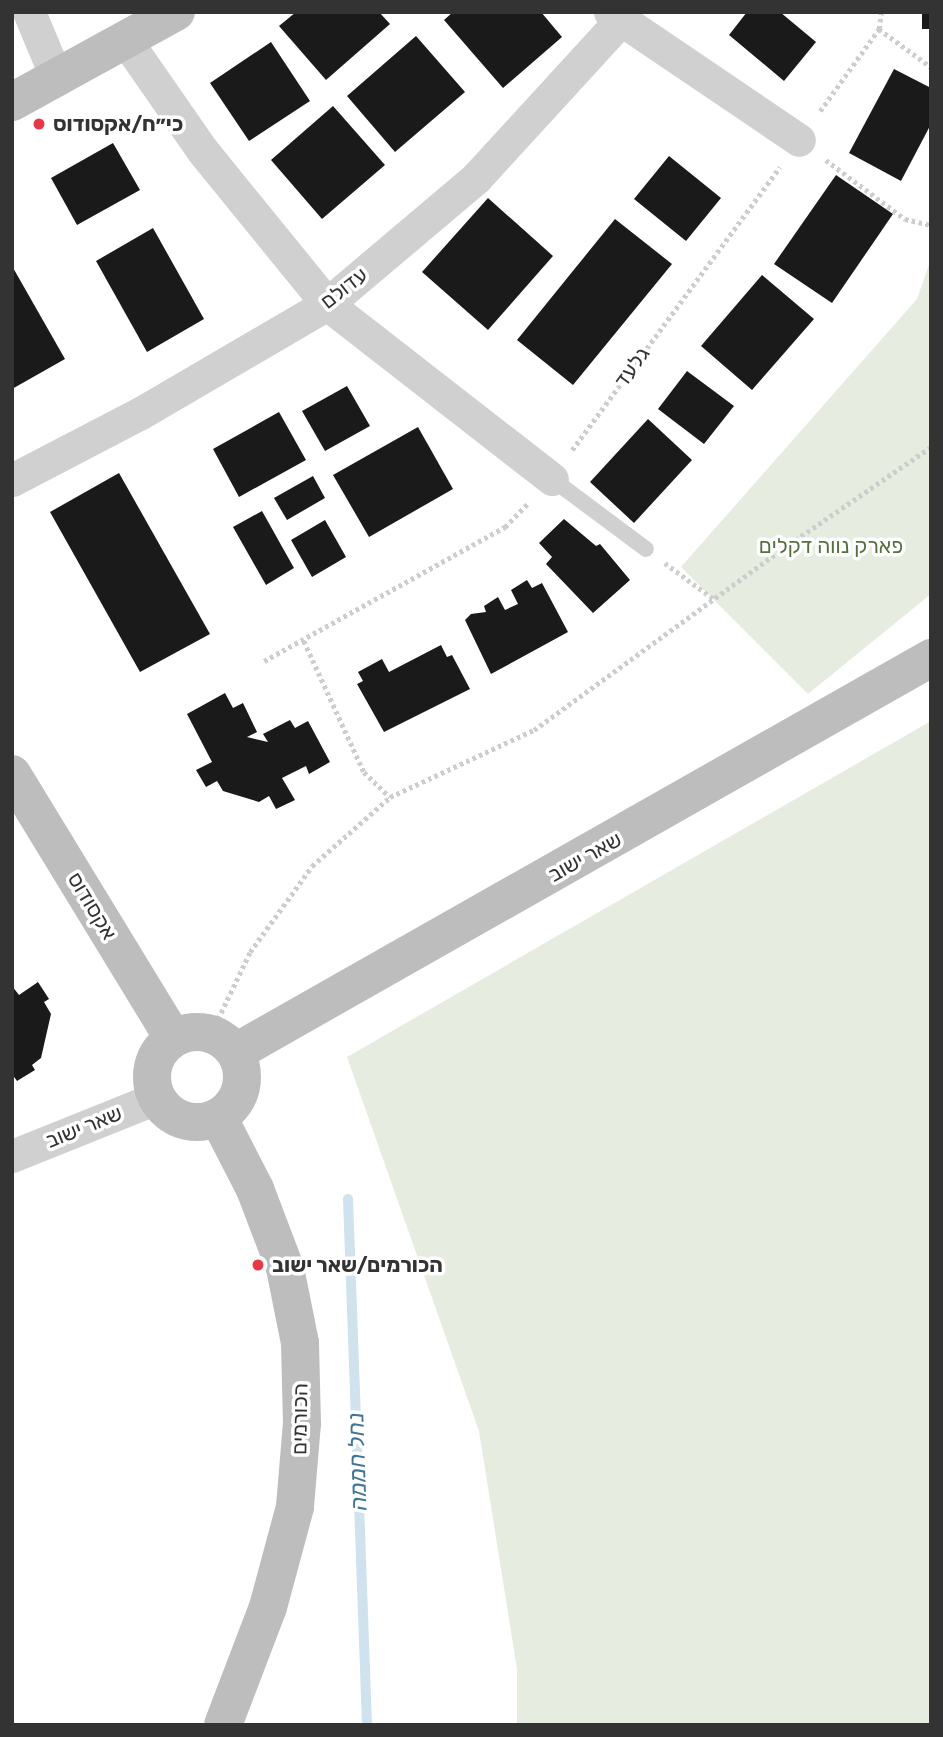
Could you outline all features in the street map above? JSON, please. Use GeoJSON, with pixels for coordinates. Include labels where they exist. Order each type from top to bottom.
{"type":"FeatureCollection","features":[{"type":"Feature","properties":{"kind":"street"},"geometry":{"type":"LineString","coordinates":[[29,12],[57,79]]}},
{"type":"Feature","properties":{"kind":"street"},"geometry":{"type":"LineString","coordinates":[[12,102],[127,42],[176,12]]}},
{"type":"Feature","properties":{"kind":"street"},"geometry":{"type":"LineString","coordinates":[[614,17],[800,140]]}},
{"type":"Feature","properties":{"kind":"street","name":"עדולם"},"geometry":{"type":"LineString","coordinates":[[12,480],[139,414],[327,304],[476,178],[614,17]]}},
{"type":"Feature","properties":{"kind":"street"},"geometry":{"type":"LineString","coordinates":[[127,42],[202,150],[327,304],[552,479]]}},
{"type":"Feature","properties":{"kind":"street","name":"שאר ישוב"},"geometry":{"type":"LineString","coordinates":[[224,1042],[931,658]]}},
{"type":"Feature","properties":{"kind":"street","name":"אקסודוס"},"geometry":{"type":"LineString","coordinates":[[13,778],[173,1038]]}},
{"type":"Feature","properties":{"kind":"street"},"geometry":{"type":"LineString","coordinates":[[185,1032],[224,1042],[242,1066],[239,1096],[218,1117],[190,1122],[164,1109],[156,1098],[152,1071],[162,1047],[185,1032]]}},
{"type":"Feature","properties":{"kind":"street","name":"שאר ישוב"},"geometry":{"type":"LineString","coordinates":[[12,1156],[156,1098]]}},
{"type":"Feature","properties":{"kind":"street","name":"הכורמים"},"geometry":{"type":"LineString","coordinates":[[218,1117],[255,1189],[285,1268],[300,1343],[303,1423],[295,1507],[268,1607],[219,1723]]}},
{"type":"Feature","properties":{"kind":"lane"},"geometry":{"type":"LineString","coordinates":[[552,479],[646,549]]}},
{"type":"Feature","properties":{"kind":"path","name":"גלעד"},"geometry":{"type":"LineString","coordinates":[[264,661],[505,527],[552,479],[879,29],[881,12]]}},
{"type":"Feature","properties":{"kind":"path"},"geometry":{"type":"LineString","coordinates":[[879,29],[931,67]]}},
{"type":"Feature","properties":{"kind":"path"},"geometry":{"type":"LineString","coordinates":[[800,140],[905,219],[931,225]]}},
{"type":"Feature","properties":{"kind":"path"},"geometry":{"type":"LineString","coordinates":[[224,1042],[250,952],[312,866],[390,797],[534,730],[931,447]]}},
{"type":"Feature","properties":{"kind":"path"},"geometry":{"type":"LineString","coordinates":[[646,549],[715,600]]}},
{"type":"Feature","properties":{"kind":"path"},"geometry":{"type":"LineString","coordinates":[[303,640],[364,772],[390,797]]}},
{"type":"Feature","properties":{"kind":"green space","name":"פארק נווה דקלים"},"geometry":{"type":"Polygon","coordinates":[[[931,259],[931,594],[808,694],[681,567],[917,299],[931,259]]]}},
{"type":"Feature","properties":{"kind":"green space"},"geometry":{"type":"Polygon","coordinates":[[[931,721],[931,1725],[517,1725],[517,1669],[479,1431],[347,1057],[931,721]]]}},
{"type":"Feature","properties":{"kind":"building"},"geometry":{"type":"Polygon","coordinates":[[[296,12],[379,12],[390,24],[326,80],[279,26],[296,12]]]}},
{"type":"Feature","properties":{"kind":"building"},"geometry":{"type":"Polygon","coordinates":[[[453,12],[541,12],[562,37],[503,88],[444,20],[453,12]]]}},
{"type":"Feature","properties":{"kind":"building"},"geometry":{"type":"Polygon","coordinates":[[[747,12],[780,12],[816,42],[784,81],[729,35],[747,12]]]}},
{"type":"Feature","properties":{"kind":"building"},"geometry":{"type":"Polygon","coordinates":[[[922,12],[931,12],[931,29],[922,29],[922,12]]]}},
{"type":"Feature","properties":{"kind":"building"},"geometry":{"type":"Polygon","coordinates":[[[416,36],[465,92],[395,152],[347,96],[416,36]]]}},
{"type":"Feature","properties":{"kind":"building"},"geometry":{"type":"Polygon","coordinates":[[[271,42],[310,101],[249,141],[210,83],[271,42]]]}},
{"type":"Feature","properties":{"kind":"building"},"geometry":{"type":"Polygon","coordinates":[[[894,69],[931,88],[931,124],[901,181],[849,153],[894,69]]]}},
{"type":"Feature","properties":{"kind":"building"},"geometry":{"type":"Polygon","coordinates":[[[333,106],[385,165],[322,219],[271,160],[333,106]]]}},
{"type":"Feature","properties":{"kind":"building"},"geometry":{"type":"Polygon","coordinates":[[[113,143],[140,190],[77,225],[51,178],[113,143]]]}},
{"type":"Feature","properties":{"kind":"building"},"geometry":{"type":"Polygon","coordinates":[[[669,156],[721,198],[686,241],[634,199],[669,156]]]}},
{"type":"Feature","properties":{"kind":"building"},"geometry":{"type":"Polygon","coordinates":[[[836,175],[893,214],[832,303],[774,264],[836,175]]]}},
{"type":"Feature","properties":{"kind":"building"},"geometry":{"type":"Polygon","coordinates":[[[488,198],[553,256],[488,330],[422,272],[488,198]]]}},
{"type":"Feature","properties":{"kind":"building"},"geometry":{"type":"Polygon","coordinates":[[[615,219],[672,264],[573,385],[517,340],[615,219]]]}},
{"type":"Feature","properties":{"kind":"building"},"geometry":{"type":"Polygon","coordinates":[[[153,228],[204,319],[147,352],[96,261],[153,228]]]}},
{"type":"Feature","properties":{"kind":"building"},"geometry":{"type":"Polygon","coordinates":[[[12,266],[65,359],[12,389],[12,266]]]}},
{"type":"Feature","properties":{"kind":"building"},"geometry":{"type":"Polygon","coordinates":[[[762,275],[814,319],[752,390],[701,346],[762,275]]]}},
{"type":"Feature","properties":{"kind":"building"},"geometry":{"type":"Polygon","coordinates":[[[687,371],[734,406],[704,444],[658,409],[687,371]]]}},
{"type":"Feature","properties":{"kind":"building"},"geometry":{"type":"Polygon","coordinates":[[[347,386],[370,426],[325,451],[302,411],[347,386]]]}},
{"type":"Feature","properties":{"kind":"building"},"geometry":{"type":"Polygon","coordinates":[[[279,412],[306,460],[239,497],[213,449],[279,412]]]}},
{"type":"Feature","properties":{"kind":"building"},"geometry":{"type":"Polygon","coordinates":[[[648,419],[692,460],[634,523],[590,482],[648,419]]]}},
{"type":"Feature","properties":{"kind":"building"},"geometry":{"type":"Polygon","coordinates":[[[418,427],[453,489],[369,537],[333,475],[418,427]]]}},
{"type":"Feature","properties":{"kind":"building"},"geometry":{"type":"Polygon","coordinates":[[[119,473],[210,634],[140,672],[50,512],[119,473]]]}},
{"type":"Feature","properties":{"kind":"building"},"geometry":{"type":"Polygon","coordinates":[[[313,476],[325,498],[287,520],[274,498],[313,476]]]}},
{"type":"Feature","properties":{"kind":"building"},"geometry":{"type":"Polygon","coordinates":[[[262,511],[294,568],[266,585],[233,527],[262,511]]]}},
{"type":"Feature","properties":{"kind":"building"},"geometry":{"type":"Polygon","coordinates":[[[564,519],[596,546],[600,544],[630,580],[593,613],[546,564],[552,557],[539,543],[564,519]]]}},
{"type":"Feature","properties":{"kind":"building"},"geometry":{"type":"Polygon","coordinates":[[[325,520],[346,557],[312,577],[291,540],[325,520]]]}},
{"type":"Feature","properties":{"kind":"building"},"geometry":{"type":"Polygon","coordinates":[[[527,580],[532,588],[542,583],[568,632],[491,674],[465,620],[471,614],[486,612],[484,606],[498,597],[505,610],[518,604],[511,590],[527,580]]]}},
{"type":"Feature","properties":{"kind":"building"},"geometry":{"type":"Polygon","coordinates":[[[441,645],[447,657],[452,655],[470,689],[384,732],[357,684],[363,681],[358,672],[382,659],[389,672],[441,645]]]}},
{"type":"Feature","properties":{"kind":"building"},"geometry":{"type":"Polygon","coordinates":[[[225,693],[233,708],[243,703],[257,732],[247,737],[268,742],[263,734],[290,720],[295,728],[308,721],[330,762],[309,774],[306,766],[282,778],[295,800],[276,809],[269,796],[259,802],[223,791],[217,781],[206,787],[196,770],[212,762],[187,714],[225,693]]]}},
{"type":"Feature","properties":{"kind":"building"},"geometry":{"type":"Polygon","coordinates":[[[38,982],[49,999],[44,1002],[51,1014],[41,1058],[32,1065],[35,1070],[17,1081],[12,1074],[12,986],[19,995],[38,982]]]}},
{"type":"Feature","properties":{"kind":"waterway","name":"נחל חממה"},"geometry":{"type":"LineString","coordinates":[[348,1199],[367,1725]]}},
{"type":"Feature","properties":{"kind":"place","name":"כי״ח/אקסודוס"},"geometry":{"type":"Point","coordinates":[39,124]}},
{"type":"Feature","properties":{"kind":"place","name":"הכורמים/שאר ישוב"},"geometry":{"type":"Point","coordinates":[258,1265]}}]}
